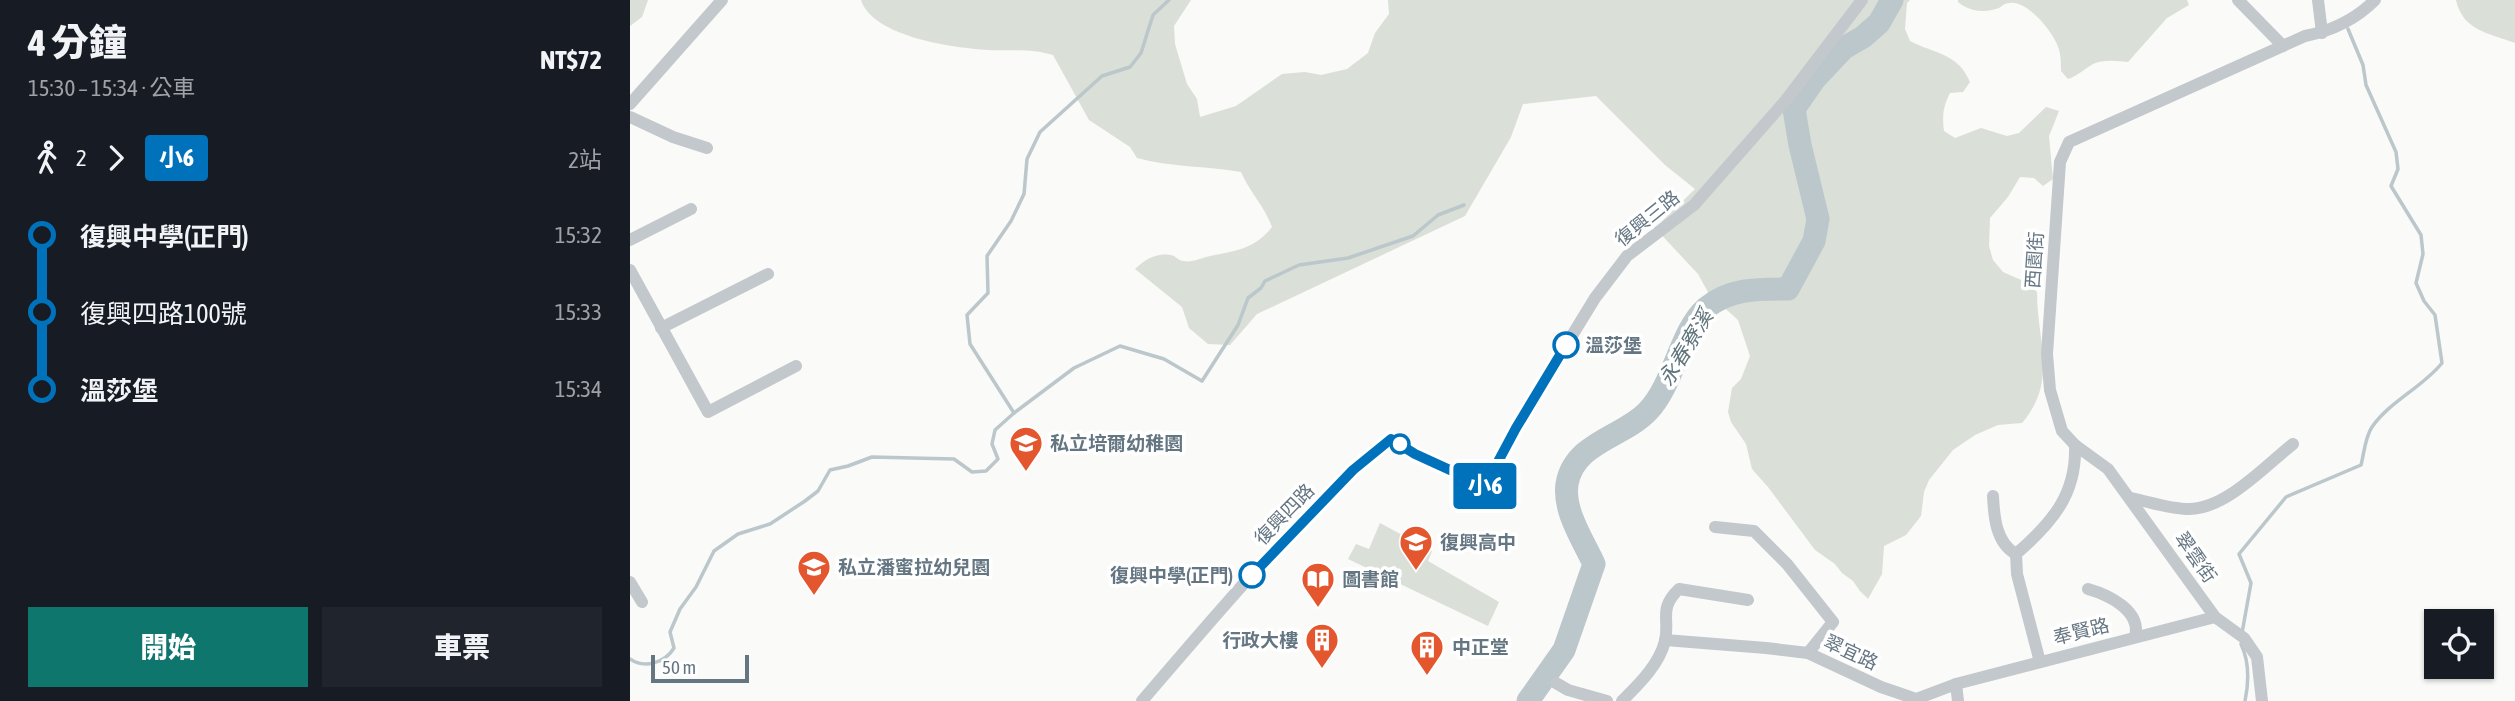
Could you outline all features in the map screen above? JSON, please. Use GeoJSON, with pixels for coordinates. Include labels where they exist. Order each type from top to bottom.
{"type":"FeatureCollection","features":[{"type":"Feature","properties":{"kind":"street"},"geometry":{"type":"LineString","coordinates":[[630,104],[722,0]]}},
{"type":"Feature","properties":{"kind":"street","name":"復興三路"},"geometry":{"type":"LineString","coordinates":[[1485,486],[1516,428],[1595,298],[1627,256],[1694,205],[1786,100],[1862,0]]}},
{"type":"Feature","properties":{"kind":"street"},"geometry":{"type":"LineString","coordinates":[[2238,0],[2283,46]]}},
{"type":"Feature","properties":{"kind":"street"},"geometry":{"type":"LineString","coordinates":[[2318,0],[2322,33]]}},
{"type":"Feature","properties":{"kind":"street","name":"西園街"},"geometry":{"type":"LineString","coordinates":[[2075,445],[2062,431],[2050,390],[2047,355],[2060,162],[2069,142],[2305,36],[2322,33],[2362,13],[2375,0]]}},
{"type":"Feature","properties":{"kind":"street"},"geometry":{"type":"LineString","coordinates":[[630,117],[673,137],[707,148]]}},
{"type":"Feature","properties":{"kind":"street"},"geometry":{"type":"LineString","coordinates":[[630,240],[691,209]]}},
{"type":"Feature","properties":{"kind":"street"},"geometry":{"type":"LineString","coordinates":[[630,270],[708,412],[796,366]]}},
{"type":"Feature","properties":{"kind":"street"},"geometry":{"type":"LineString","coordinates":[[661,328],[768,274]]}},
{"type":"Feature","properties":{"kind":"street","name":"復興四路"},"geometry":{"type":"LineString","coordinates":[[1142,701],[1236,592],[1353,470],[1391,439],[1415,454],[1485,486]]}},
{"type":"Feature","properties":{"kind":"street"},"geometry":{"type":"LineString","coordinates":[[2131,498],[2177,509],[2205,508],[2220,502],[2293,444]]}},
{"type":"Feature","properties":{"kind":"street"},"geometry":{"type":"LineString","coordinates":[[2016,554],[2048,526],[2071,487],[2076,466],[2075,445]]}},
{"type":"Feature","properties":{"kind":"street","name":"翠雲街"},"geometry":{"type":"LineString","coordinates":[[2075,445],[2108,469],[2215,617],[2244,638],[2257,657],[2262,701]]}},
{"type":"Feature","properties":{"kind":"street"},"geometry":{"type":"LineString","coordinates":[[1993,496],[1994,517],[2001,538],[2008,549],[2016,554]]}},
{"type":"Feature","properties":{"kind":"street"},"geometry":{"type":"LineString","coordinates":[[1715,527],[1754,531],[1787,564],[1833,622],[1808,653]]}},
{"type":"Feature","properties":{"kind":"street"},"geometry":{"type":"LineString","coordinates":[[2016,554],[2017,574],[2040,662]]}},
{"type":"Feature","properties":{"kind":"street"},"geometry":{"type":"LineString","coordinates":[[630,582],[642,602]]}},
{"type":"Feature","properties":{"kind":"street"},"geometry":{"type":"LineString","coordinates":[[1622,701],[1644,679],[1665,640],[1669,599],[1679,589],[1748,600]]}},
{"type":"Feature","properties":{"kind":"street"},"geometry":{"type":"LineString","coordinates":[[2088,589],[2106,594],[2132,615],[2138,629],[2135,637]]}},
{"type":"Feature","properties":{"kind":"street","name":"奉賢路"},"geometry":{"type":"LineString","coordinates":[[1956,684],[2215,617]]}},
{"type":"Feature","properties":{"kind":"street","name":"翠宜路"},"geometry":{"type":"LineString","coordinates":[[1665,640],[1808,653],[1881,687],[1916,699],[1956,684]]}},
{"type":"Feature","properties":{"kind":"street"},"geometry":{"type":"LineString","coordinates":[[1556,683],[1569,690],[1607,701]]}},
{"type":"Feature","properties":{"kind":"street"},"geometry":{"type":"LineString","coordinates":[[1956,684],[1958,701]]}},
{"type":"Feature","properties":{"kind":"shaded area"},"geometry":{"type":"Polygon","coordinates":[[[630,0],[648,0],[642,17],[630,26],[630,0]]]}},
{"type":"Feature","properties":{"kind":"shaded area"},"geometry":{"type":"Polygon","coordinates":[[[861,0],[1191,0],[1174,26],[1175,44],[1187,84],[1197,99],[1200,117],[1236,106],[1282,74],[1305,72],[1321,75],[1347,69],[1368,53],[1375,33],[1389,14],[1388,0],[1910,0],[1907,3],[1905,29],[1910,41],[1952,60],[1965,72],[1970,82],[1963,92],[1950,93],[1944,112],[1944,131],[1955,138],[1981,128],[2007,136],[2019,133],[2046,107],[2059,111],[2049,136],[2053,179],[2043,186],[2034,178],[2020,177],[2008,197],[1990,218],[1989,246],[1993,260],[2003,272],[2028,283],[2037,292],[2043,360],[2040,392],[2022,423],[1998,425],[1975,435],[1953,450],[1929,480],[1924,492],[1921,516],[1906,535],[1884,546],[1882,574],[1868,599],[1835,564],[1815,550],[1752,469],[1746,444],[1731,422],[1728,412],[1732,388],[1741,379],[1750,356],[1738,320],[1709,294],[1698,274],[1655,228],[1695,189],[1665,165],[1596,96],[1523,104],[1511,137],[1465,216],[1257,314],[1230,345],[1208,344],[1189,328],[1182,307],[1135,269],[1158,255],[1190,261],[1236,250],[1259,240],[1272,227],[1241,172],[1137,158],[1130,147],[1089,120],[1053,55],[1029,51],[973,49],[916,38],[881,23],[869,13],[861,0]]]}},
{"type":"Feature","properties":{"kind":"shaded area"},"geometry":{"type":"Polygon","coordinates":[[[1958,0],[2187,0],[2189,5],[2167,18],[2128,62],[2097,62],[2068,79],[2061,71],[2059,51],[2054,38],[2030,11],[2016,3],[2009,3],[1993,10],[1977,11],[1967,8],[1958,0]]]}},
{"type":"Feature","properties":{"kind":"shaded area"},"geometry":{"type":"Polygon","coordinates":[[[2456,0],[2515,0],[2515,43],[2471,25],[2459,10],[2456,0]]]}},
{"type":"Feature","properties":{"kind":"shaded area"},"geometry":{"type":"Polygon","coordinates":[[[1380,523],[1432,551],[1428,561],[1499,602],[1488,626],[1348,559],[1356,544],[1369,549],[1380,523]]]}},
{"type":"Feature","properties":{"kind":"waterway"},"geometry":{"type":"LineString","coordinates":[[1014,413],[970,344],[967,315],[988,293],[987,256],[1011,221],[1024,194],[1027,159],[1040,132],[1102,76],[1130,67],[1141,53],[1153,15],[1169,0]]}},
{"type":"Feature","properties":{"kind":"waterway","name":"永春寮溪"},"geometry":{"type":"LineString","coordinates":[[1528,701],[1564,650],[1594,564],[1568,505],[1567,484],[1572,470],[1589,449],[1638,420],[1648,411],[1664,387],[1690,330],[1706,308],[1735,293],[1788,289],[1814,241],[1818,219],[1794,109],[1814,80],[1844,48],[1879,23],[1892,0]]}},
{"type":"Feature","properties":{"kind":"waterway"},"geometry":{"type":"LineString","coordinates":[[2242,633],[2251,583],[2239,554],[2286,497],[2361,465],[2366,441],[2379,418],[2442,363],[2435,315],[2424,301],[2416,283],[2423,254],[2421,235],[2391,186],[2398,169],[2396,152],[2366,85],[2363,65],[2348,29]]}},
{"type":"Feature","properties":{"kind":"waterway"},"geometry":{"type":"LineString","coordinates":[[630,659],[648,664],[660,661],[670,653],[674,648],[670,632],[680,609],[696,587],[714,551],[738,534],[770,524],[805,501],[818,491],[830,470],[872,457],[954,459],[972,472],[986,471],[998,459],[992,444],[995,430],[1074,368],[1120,346],[1164,359],[1202,381],[1238,325],[1248,298],[1261,288],[1265,281],[1299,265],[1348,258],[1413,236],[1438,215],[1464,205]]}},
{"type":"Feature","properties":{"kind":"waterway"},"geometry":{"type":"LineString","coordinates":[[2241,644],[2248,672],[2245,701]]}},
{"type":"Feature","properties":{"kind":"bus line","name":"小6"},"geometry":{"type":"LineString","coordinates":[[1252,575],[1353,470],[1391,439],[1415,454],[1485,486],[1566,345]]}},
{"type":"Feature","properties":{"kind":"place","name":"溫莎堡"},"geometry":{"type":"Point","coordinates":[1566,345]}},
{"type":"Feature","properties":{"kind":"place","name":"私立培爾幼稚園"},"geometry":{"type":"Point","coordinates":[1026,473]}},
{"type":"Feature","properties":{"kind":"place","name":"復興高中"},"geometry":{"type":"Point","coordinates":[1416,572]}},
{"type":"Feature","properties":{"kind":"place","name":"復興中學(正門)"},"geometry":{"type":"Point","coordinates":[1252,575]}},
{"type":"Feature","properties":{"kind":"place","name":"私立潘蜜拉幼兒園"},"geometry":{"type":"Point","coordinates":[814,597]}},
{"type":"Feature","properties":{"kind":"place","name":"圖書館"},"geometry":{"type":"Point","coordinates":[1318,609]}},
{"type":"Feature","properties":{"kind":"place","name":"行政大樓"},"geometry":{"type":"Point","coordinates":[1322,670]}},
{"type":"Feature","properties":{"kind":"place","name":"中正堂"},"geometry":{"type":"Point","coordinates":[1427,677]}}]}
